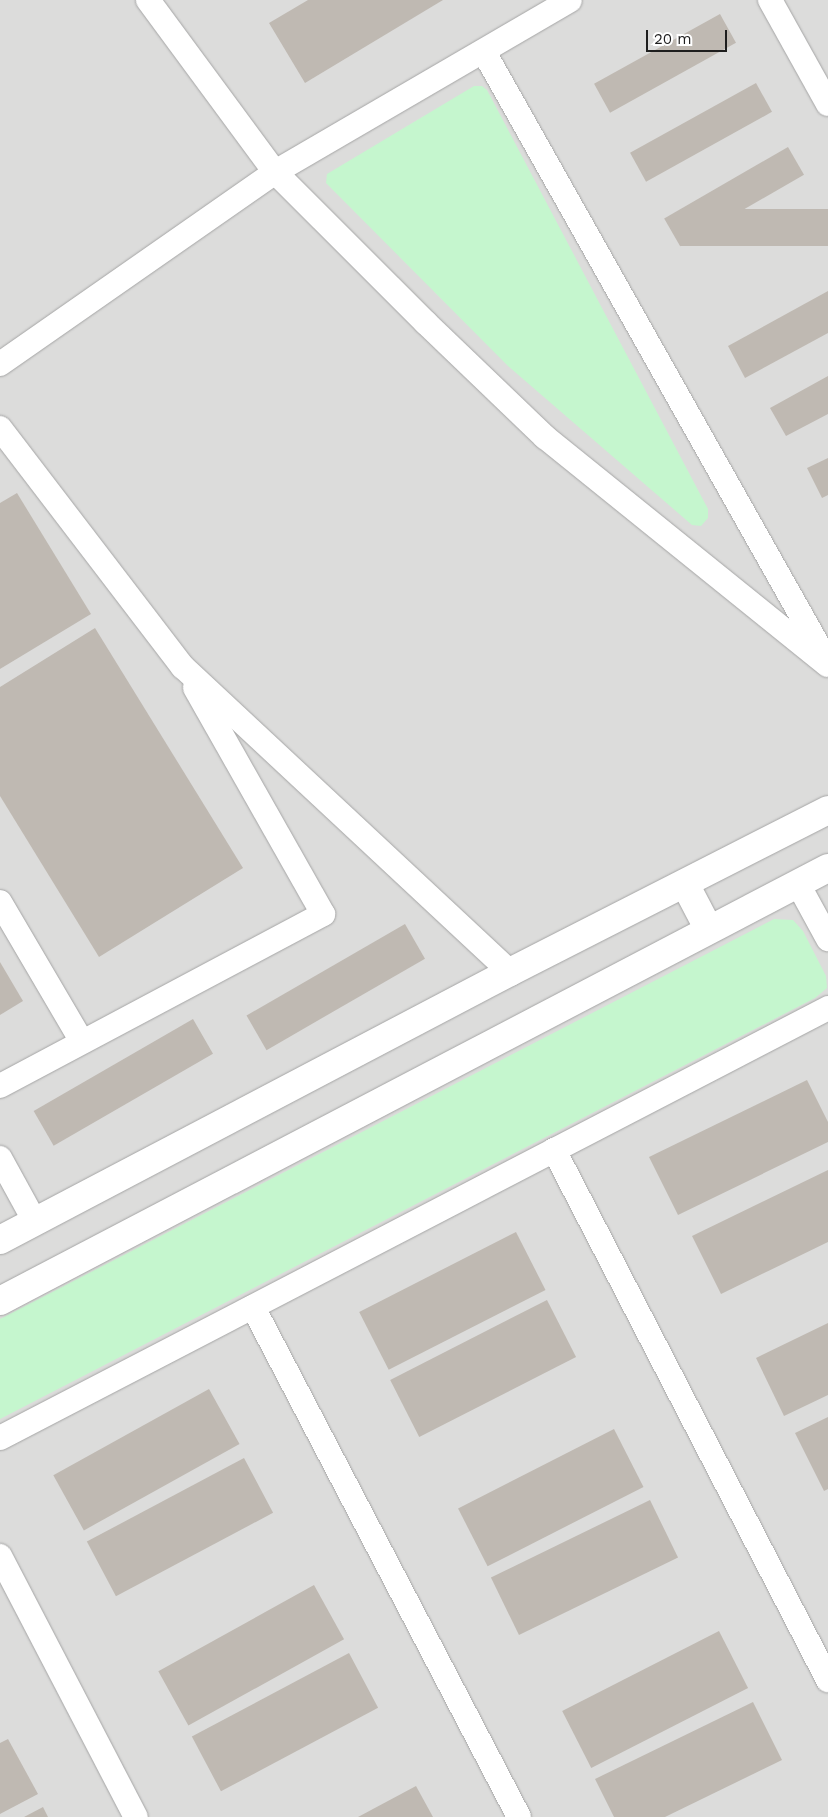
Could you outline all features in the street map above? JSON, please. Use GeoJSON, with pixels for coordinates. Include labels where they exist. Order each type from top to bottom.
{"type":"FeatureCollection","features":[{"type":"Feature","properties":{"kind":"street"},"geometry":{"type":"LineString","coordinates":[[148,0],[275,172],[545,437],[691,558],[828,664]]}},
{"type":"Feature","properties":{"kind":"street"},"geometry":{"type":"LineString","coordinates":[[0,364],[275,172],[484,52],[570,0]]}},
{"type":"Feature","properties":{"kind":"street"},"geometry":{"type":"LineString","coordinates":[[770,0],[828,104]]}},
{"type":"Feature","properties":{"kind":"street"},"geometry":{"type":"LineString","coordinates":[[484,52],[828,664]]}},
{"type":"Feature","properties":{"kind":"street"},"geometry":{"type":"LineString","coordinates":[[0,428],[182,666],[323,914],[0,1086]]}},
{"type":"Feature","properties":{"kind":"street"},"geometry":{"type":"LineString","coordinates":[[182,666],[510,972]]}},
{"type":"Feature","properties":{"kind":"street"},"geometry":{"type":"LineString","coordinates":[[0,1240],[510,972],[828,810]]}},
{"type":"Feature","properties":{"kind":"street"},"geometry":{"type":"LineString","coordinates":[[0,1300],[708,928],[828,868]]}},
{"type":"Feature","properties":{"kind":"street"},"geometry":{"type":"LineString","coordinates":[[685,884],[708,928]]}},
{"type":"Feature","properties":{"kind":"street"},"geometry":{"type":"LineString","coordinates":[[798,884],[828,939]]}},
{"type":"Feature","properties":{"kind":"street"},"geometry":{"type":"LineString","coordinates":[[0,902],[82,1042]]}},
{"type":"Feature","properties":{"kind":"street"},"geometry":{"type":"LineString","coordinates":[[0,1438],[828,1008]]}},
{"type":"Feature","properties":{"kind":"street"},"geometry":{"type":"LineString","coordinates":[[554,1150],[828,1680]]}},
{"type":"Feature","properties":{"kind":"street"},"geometry":{"type":"LineString","coordinates":[[0,1158],[35,1222]]}},
{"type":"Feature","properties":{"kind":"street"},"geometry":{"type":"LineString","coordinates":[[253,1307],[519,1817]]}},
{"type":"Feature","properties":{"kind":"street"},"geometry":{"type":"LineString","coordinates":[[0,1556],[136,1817]]}},
{"type":"Feature","properties":{"kind":"shaded area"},"geometry":{"type":"Polygon","coordinates":[[[0,0],[828,0],[828,1817],[0,1817],[0,0]]]}},
{"type":"Feature","properties":{"kind":"green space"},"geometry":{"type":"Polygon","coordinates":[[[474,86],[482,86],[487,90],[708,509],[708,518],[701,526],[692,525],[508,366],[326,183],[327,174],[474,86]]]}},
{"type":"Feature","properties":{"kind":"green space"},"geometry":{"type":"Polygon","coordinates":[[[774,919],[793,920],[803,931],[826,976],[827,988],[815,998],[0,1419],[0,1319],[774,919]]]}},
{"type":"Feature","properties":{"kind":"building"},"geometry":{"type":"Polygon","coordinates":[[[308,0],[443,0],[305,83],[269,23],[308,0]]]}},
{"type":"Feature","properties":{"kind":"building"},"geometry":{"type":"Polygon","coordinates":[[[720,14],[736,43],[610,113],[594,84],[720,14]]]}},
{"type":"Feature","properties":{"kind":"building"},"geometry":{"type":"Polygon","coordinates":[[[756,83],[772,112],[646,182],[630,153],[756,83]]]}},
{"type":"Feature","properties":{"kind":"building"},"geometry":{"type":"Polygon","coordinates":[[[788,147],[804,175],[680,246],[664,218],[788,147]]]}},
{"type":"Feature","properties":{"kind":"building"},"geometry":{"type":"Polygon","coordinates":[[[681,209],[828,209],[828,246],[681,246],[681,209]]]}},
{"type":"Feature","properties":{"kind":"building"},"geometry":{"type":"Polygon","coordinates":[[[828,291],[828,333],[745,378],[728,346],[828,291]]]}},
{"type":"Feature","properties":{"kind":"building"},"geometry":{"type":"Polygon","coordinates":[[[828,376],[828,414],[786,436],[770,408],[828,376]]]}},
{"type":"Feature","properties":{"kind":"building"},"geometry":{"type":"Polygon","coordinates":[[[828,458],[828,495],[822,498],[807,468],[828,458]]]}},
{"type":"Feature","properties":{"kind":"building"},"geometry":{"type":"Polygon","coordinates":[[[17,493],[91,614],[0,669],[0,503],[17,493]]]}},
{"type":"Feature","properties":{"kind":"building"},"geometry":{"type":"Polygon","coordinates":[[[95,628],[243,868],[99,957],[0,796],[0,687],[95,628]]]}},
{"type":"Feature","properties":{"kind":"building"},"geometry":{"type":"Polygon","coordinates":[[[405,924],[425,959],[267,1050],[247,1016],[405,924]]]}},
{"type":"Feature","properties":{"kind":"building"},"geometry":{"type":"Polygon","coordinates":[[[0,962],[23,1001],[0,1015],[0,962]]]}},
{"type":"Feature","properties":{"kind":"building"},"geometry":{"type":"Polygon","coordinates":[[[193,1019],[213,1054],[54,1146],[34,1111],[193,1019]]]}},
{"type":"Feature","properties":{"kind":"building"},"geometry":{"type":"Polygon","coordinates":[[[807,1080],[828,1122],[828,1142],[678,1215],[649,1157],[807,1080]]]}},
{"type":"Feature","properties":{"kind":"building"},"geometry":{"type":"Polygon","coordinates":[[[828,1170],[828,1242],[721,1294],[692,1236],[828,1170]]]}},
{"type":"Feature","properties":{"kind":"building"},"geometry":{"type":"Polygon","coordinates":[[[516,1232],[546,1290],[389,1370],[359,1312],[516,1232]]]}},
{"type":"Feature","properties":{"kind":"building"},"geometry":{"type":"Polygon","coordinates":[[[547,1300],[576,1357],[419,1437],[390,1380],[547,1300]]]}},
{"type":"Feature","properties":{"kind":"building"},"geometry":{"type":"Polygon","coordinates":[[[828,1323],[828,1395],[784,1416],[756,1358],[828,1323]]]}},
{"type":"Feature","properties":{"kind":"building"},"geometry":{"type":"Polygon","coordinates":[[[209,1389],[240,1444],[84,1530],[53,1475],[209,1389]]]}},
{"type":"Feature","properties":{"kind":"building"},"geometry":{"type":"Polygon","coordinates":[[[828,1417],[828,1489],[824,1491],[795,1433],[828,1417]]]}},
{"type":"Feature","properties":{"kind":"building"},"geometry":{"type":"Polygon","coordinates":[[[614,1429],[644,1487],[488,1566],[458,1508],[614,1429]]]}},
{"type":"Feature","properties":{"kind":"building"},"geometry":{"type":"Polygon","coordinates":[[[244,1458],[273,1513],[116,1596],[87,1542],[244,1458]]]}},
{"type":"Feature","properties":{"kind":"building"},"geometry":{"type":"Polygon","coordinates":[[[650,1500],[678,1558],[519,1635],[491,1578],[650,1500]]]}},
{"type":"Feature","properties":{"kind":"building"},"geometry":{"type":"Polygon","coordinates":[[[314,1585],[344,1639],[188,1726],[158,1671],[314,1585]]]}},
{"type":"Feature","properties":{"kind":"building"},"geometry":{"type":"Polygon","coordinates":[[[719,1631],[748,1688],[591,1768],[562,1711],[719,1631]]]}},
{"type":"Feature","properties":{"kind":"building"},"geometry":{"type":"Polygon","coordinates":[[[349,1653],[378,1708],[221,1791],[192,1737],[349,1653]]]}},
{"type":"Feature","properties":{"kind":"building"},"geometry":{"type":"Polygon","coordinates":[[[753,1702],[782,1760],[665,1817],[614,1817],[595,1779],[753,1702]]]}},
{"type":"Feature","properties":{"kind":"building"},"geometry":{"type":"Polygon","coordinates":[[[8,1739],[38,1794],[0,1814],[0,1743],[8,1739]]]}},
{"type":"Feature","properties":{"kind":"building"},"geometry":{"type":"Polygon","coordinates":[[[416,1786],[433,1817],[358,1817],[416,1786]]]}},
{"type":"Feature","properties":{"kind":"building"},"geometry":{"type":"Polygon","coordinates":[[[43,1807],[48,1817],[24,1817],[43,1807]]]}}]}
